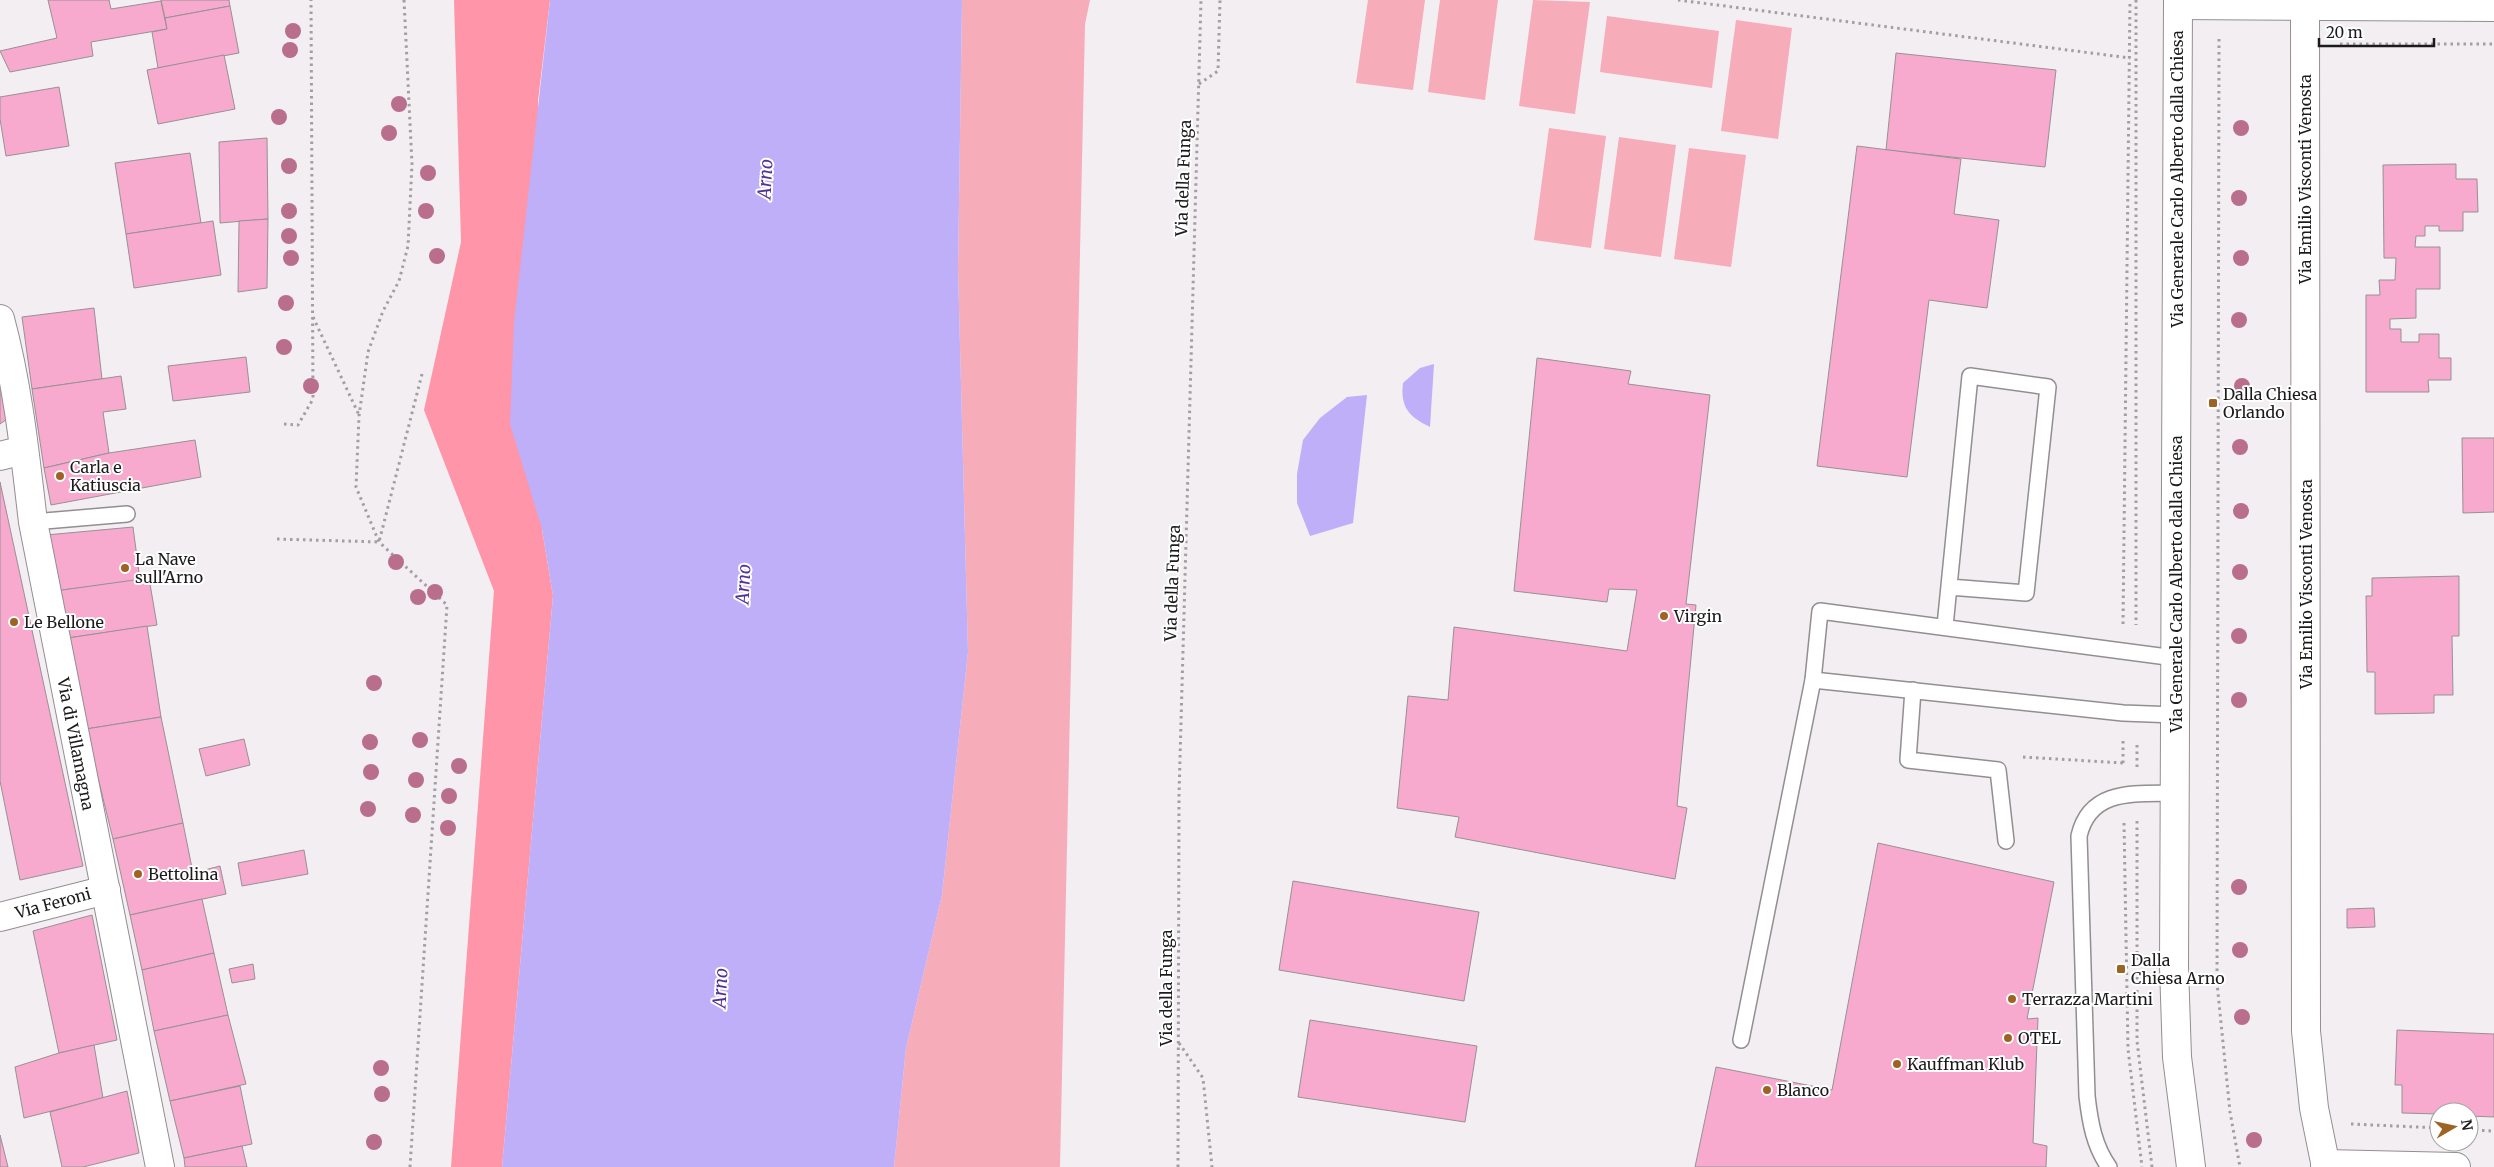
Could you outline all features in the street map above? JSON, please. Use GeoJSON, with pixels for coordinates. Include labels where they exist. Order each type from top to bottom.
{"type":"FeatureCollection","features":[{"type":"Feature","properties":{"kind":"street"},"geometry":{"type":"LineString","coordinates":[[2178,3],[2305,3],[2494,7]]}},
{"type":"Feature","properties":{"kind":"street","name":"Via Generale Carlo Alberto dalla Chiesa"},"geometry":{"type":"LineString","coordinates":[[2178,3],[2174,967],[2177,1057],[2191,1167]]}},
{"type":"Feature","properties":{"kind":"street","name":"Via Emilio Visconti Venosta"},"geometry":{"type":"LineString","coordinates":[[2305,3],[2306,1031],[2314,1108],[2325,1166]]}},
{"type":"Feature","properties":{"kind":"street","name":"Via di Villamagna"},"geometry":{"type":"LineString","coordinates":[[0,319],[9,354],[12,453],[33,522],[160,1167]]}},
{"type":"Feature","properties":{"kind":"street","name":"Via Feroni"},"geometry":{"type":"LineString","coordinates":[[0,917],[106,890]]}},
{"type":"Feature","properties":{"kind":"street"},"geometry":{"type":"LineString","coordinates":[[2325,1166],[2456,1167]]}},
{"type":"Feature","properties":{"kind":"lane"},"geometry":{"type":"LineString","coordinates":[[1945,626],[1949,586],[1970,376],[2048,387],[2026,592],[1949,586]]}},
{"type":"Feature","properties":{"kind":"lane"},"geometry":{"type":"LineString","coordinates":[[33,522],[127,514]]}},
{"type":"Feature","properties":{"kind":"lane"},"geometry":{"type":"LineString","coordinates":[[1741,1040],[1813,680],[1820,611],[1945,626],[2175,658]]}},
{"type":"Feature","properties":{"kind":"lane"},"geometry":{"type":"LineString","coordinates":[[1813,680],[2130,713],[2175,715]]}},
{"type":"Feature","properties":{"kind":"lane"},"geometry":{"type":"LineString","coordinates":[[1913,690],[1908,760],[1998,770],[2006,841]]}},
{"type":"Feature","properties":{"kind":"lane"},"geometry":{"type":"LineString","coordinates":[[2110,1167],[2096,1142],[2089,1118],[2079,836],[2086,816],[2092,808],[2130,794],[2174,793]]}},
{"type":"Feature","properties":{"kind":"path"},"geometry":{"type":"LineString","coordinates":[[284,424],[298,424],[313,399],[311,0]]}},
{"type":"Feature","properties":{"kind":"path"},"geometry":{"type":"LineString","coordinates":[[404,0],[412,164],[408,246],[399,281],[383,311],[368,352],[359,416],[356,487],[379,542],[447,605],[410,1167]]}},
{"type":"Feature","properties":{"kind":"path","name":"Via della Funga"},"geometry":{"type":"LineString","coordinates":[[1178,1167],[1178,795],[1201,0]]}},
{"type":"Feature","properties":{"kind":"path"},"geometry":{"type":"LineString","coordinates":[[1199,84],[1218,71],[1220,0]]}},
{"type":"Feature","properties":{"kind":"path"},"geometry":{"type":"LineString","coordinates":[[1678,0],[2130,58]]}},
{"type":"Feature","properties":{"kind":"path"},"geometry":{"type":"LineString","coordinates":[[2129,652],[2130,0]]}},
{"type":"Feature","properties":{"kind":"path"},"geometry":{"type":"LineString","coordinates":[[2129,652],[2136,0]]}},
{"type":"Feature","properties":{"kind":"path"},"geometry":{"type":"LineString","coordinates":[[2227,39],[2218,39],[2218,983],[2230,1112],[2240,1167]]}},
{"type":"Feature","properties":{"kind":"path"},"geometry":{"type":"LineString","coordinates":[[2338,44],[2494,44]]}},
{"type":"Feature","properties":{"kind":"path"},"geometry":{"type":"LineString","coordinates":[[312,314],[359,416]]}},
{"type":"Feature","properties":{"kind":"path"},"geometry":{"type":"LineString","coordinates":[[379,542],[422,374]]}},
{"type":"Feature","properties":{"kind":"path"},"geometry":{"type":"LineString","coordinates":[[277,539],[379,542]]}},
{"type":"Feature","properties":{"kind":"path"},"geometry":{"type":"LineString","coordinates":[[2130,713],[2123,763],[2130,794],[2137,1041],[2152,1167]]}},
{"type":"Feature","properties":{"kind":"path"},"geometry":{"type":"LineString","coordinates":[[2130,713],[2128,1049],[2142,1167]]}},
{"type":"Feature","properties":{"kind":"path"},"geometry":{"type":"LineString","coordinates":[[1998,770],[2012,757],[2123,763]]}},
{"type":"Feature","properties":{"kind":"path"},"geometry":{"type":"LineString","coordinates":[[1178,1041],[1203,1078],[1212,1167]]}},
{"type":"Feature","properties":{"kind":"path"},"geometry":{"type":"LineString","coordinates":[[2345,1124],[2429,1128]]}},
{"type":"Feature","properties":{"kind":"path"},"geometry":{"type":"LineString","coordinates":[[2479,1130],[2494,1131]]}},
{"type":"Feature","properties":{"kind":"shaded area"},"geometry":{"type":"Polygon","coordinates":[[[454,0],[550,0],[538,101],[542,529],[553,596],[502,1167],[451,1167],[494,591],[424,410],[461,242],[454,0]]]}},
{"type":"Feature","properties":{"kind":"shaded area"},"geometry":{"type":"Polygon","coordinates":[[[962,0],[1090,0],[1085,24],[1060,1167],[894,1167],[906,1048],[942,895],[968,652],[958,270],[962,0]]]}},
{"type":"Feature","properties":{"kind":"shaded area"},"geometry":{"type":"Polygon","coordinates":[[[1368,0],[1425,0],[1413,90],[1356,83],[1368,0]]]}},
{"type":"Feature","properties":{"kind":"shaded area"},"geometry":{"type":"Polygon","coordinates":[[[1440,0],[1498,0],[1485,100],[1428,92],[1440,0]]]}},
{"type":"Feature","properties":{"kind":"shaded area"},"geometry":{"type":"Polygon","coordinates":[[[1533,0],[1590,2],[1575,114],[1519,106],[1533,0]]]}},
{"type":"Feature","properties":{"kind":"shaded area"},"geometry":{"type":"Polygon","coordinates":[[[1607,16],[1719,31],[1712,88],[1600,72],[1607,16]]]}},
{"type":"Feature","properties":{"kind":"shaded area"},"geometry":{"type":"Polygon","coordinates":[[[1736,20],[1792,28],[1778,139],[1721,131],[1736,20]]]}},
{"type":"Feature","properties":{"kind":"shaded area"},"geometry":{"type":"Polygon","coordinates":[[[1549,128],[1606,136],[1591,248],[1534,240],[1549,128]]]}},
{"type":"Feature","properties":{"kind":"shaded area"},"geometry":{"type":"Polygon","coordinates":[[[1619,137],[1676,145],[1661,257],[1604,249],[1619,137]]]}},
{"type":"Feature","properties":{"kind":"shaded area"},"geometry":{"type":"Polygon","coordinates":[[[1689,148],[1746,155],[1731,267],[1674,259],[1689,148]]]}},
{"type":"Feature","properties":{"kind":"water","name":"Arno"},"geometry":{"type":"Polygon","coordinates":[[[550,0],[962,0],[958,270],[968,652],[942,895],[906,1048],[894,1167],[502,1167],[553,596],[542,529],[510,424],[514,323],[550,0]]]}},
{"type":"Feature","properties":{"kind":"water"},"geometry":{"type":"Polygon","coordinates":[[[1434,364],[1430,427],[1411,415],[1405,405],[1402,391],[1403,383],[1420,368],[1434,364]]]}},
{"type":"Feature","properties":{"kind":"water"},"geometry":{"type":"Polygon","coordinates":[[[1367,395],[1353,523],[1310,536],[1297,503],[1297,474],[1303,440],[1320,418],[1347,397],[1367,395]]]}},
{"type":"Feature","properties":{"kind":"building"},"geometry":{"type":"Polygon","coordinates":[[[48,0],[109,0],[111,9],[161,1],[167,29],[91,42],[93,56],[10,72],[0,51],[57,38],[48,0]]]}},
{"type":"Feature","properties":{"kind":"building"},"geometry":{"type":"Polygon","coordinates":[[[161,0],[229,0],[230,6],[165,18],[161,0]]]}},
{"type":"Feature","properties":{"kind":"building"},"geometry":{"type":"Polygon","coordinates":[[[230,6],[239,53],[158,68],[152,32],[167,29],[165,18],[230,6]]]}},
{"type":"Feature","properties":{"kind":"building"},"geometry":{"type":"Polygon","coordinates":[[[1896,53],[2056,70],[2045,167],[1886,150],[1896,53]]]}},
{"type":"Feature","properties":{"kind":"building"},"geometry":{"type":"Polygon","coordinates":[[[224,55],[235,109],[158,124],[147,70],[224,55]]]}},
{"type":"Feature","properties":{"kind":"building"},"geometry":{"type":"Polygon","coordinates":[[[59,87],[69,146],[6,156],[0,119],[0,97],[59,87]]]}},
{"type":"Feature","properties":{"kind":"building"},"geometry":{"type":"Polygon","coordinates":[[[267,138],[268,219],[220,223],[219,142],[267,138]]]}},
{"type":"Feature","properties":{"kind":"building"},"geometry":{"type":"Polygon","coordinates":[[[1857,146],[1961,159],[1954,214],[1999,220],[1987,308],[1929,300],[1907,477],[1817,466],[1857,146]]]}},
{"type":"Feature","properties":{"kind":"building"},"geometry":{"type":"Polygon","coordinates":[[[190,153],[201,223],[126,234],[115,163],[190,153]]]}},
{"type":"Feature","properties":{"kind":"building"},"geometry":{"type":"Polygon","coordinates":[[[2456,164],[2456,179],[2477,179],[2478,212],[2463,212],[2463,231],[2439,231],[2439,226],[2425,226],[2425,236],[2416,236],[2415,247],[2440,247],[2440,289],[2416,289],[2416,318],[2390,319],[2390,329],[2401,329],[2401,342],[2419,342],[2419,334],[2439,334],[2439,358],[2451,358],[2451,380],[2428,380],[2429,392],[2366,392],[2366,295],[2380,295],[2379,280],[2395,280],[2396,258],[2384,258],[2383,165],[2456,164]]]}},
{"type":"Feature","properties":{"kind":"building"},"geometry":{"type":"Polygon","coordinates":[[[268,219],[267,288],[238,292],[239,221],[268,219]]]}},
{"type":"Feature","properties":{"kind":"building"},"geometry":{"type":"Polygon","coordinates":[[[213,221],[221,275],[134,288],[126,234],[213,221]]]}},
{"type":"Feature","properties":{"kind":"building"},"geometry":{"type":"Polygon","coordinates":[[[94,308],[102,379],[32,389],[22,317],[94,308]]]}},
{"type":"Feature","properties":{"kind":"building"},"geometry":{"type":"Polygon","coordinates":[[[246,357],[250,392],[173,401],[168,366],[246,357]]]}},
{"type":"Feature","properties":{"kind":"building","name":"Virgin"},"geometry":{"type":"Polygon","coordinates":[[[1537,358],[1631,371],[1628,384],[1710,395],[1686,604],[1696,605],[1677,806],[1687,808],[1675,879],[1455,837],[1459,817],[1397,808],[1408,696],[1448,700],[1454,627],[1627,651],[1637,590],[1609,589],[1607,602],[1514,591],[1537,358]]]}},
{"type":"Feature","properties":{"kind":"building"},"geometry":{"type":"Polygon","coordinates":[[[0,372],[10,417],[0,424],[0,372]]]}},
{"type":"Feature","properties":{"kind":"building"},"geometry":{"type":"Polygon","coordinates":[[[121,376],[126,409],[103,412],[109,453],[44,468],[32,389],[121,376]]]}},
{"type":"Feature","properties":{"kind":"building"},"geometry":{"type":"Polygon","coordinates":[[[2462,438],[2494,438],[2494,512],[2463,513],[2462,438]]]}},
{"type":"Feature","properties":{"kind":"building"},"geometry":{"type":"Polygon","coordinates":[[[195,440],[201,477],[51,505],[44,468],[109,453],[195,440]]]}},
{"type":"Feature","properties":{"kind":"building"},"geometry":{"type":"Polygon","coordinates":[[[0,482],[83,866],[20,880],[0,781],[0,482]]]}},
{"type":"Feature","properties":{"kind":"building"},"geometry":{"type":"Polygon","coordinates":[[[133,527],[140,580],[55,591],[46,535],[133,527]]]}},
{"type":"Feature","properties":{"kind":"building"},"geometry":{"type":"Polygon","coordinates":[[[2459,576],[2459,636],[2452,636],[2453,695],[2434,695],[2434,713],[2375,714],[2375,672],[2367,672],[2366,596],[2372,596],[2372,578],[2459,576]]]}},
{"type":"Feature","properties":{"kind":"building"},"geometry":{"type":"Polygon","coordinates":[[[149,578],[157,625],[68,638],[55,591],[149,578]]]}},
{"type":"Feature","properties":{"kind":"building"},"geometry":{"type":"Polygon","coordinates":[[[147,626],[161,717],[86,729],[68,638],[147,626]]]}},
{"type":"Feature","properties":{"kind":"building"},"geometry":{"type":"Polygon","coordinates":[[[161,717],[183,823],[113,839],[86,729],[161,717]]]}},
{"type":"Feature","properties":{"kind":"building"},"geometry":{"type":"Polygon","coordinates":[[[244,739],[250,765],[206,776],[199,749],[244,739]]]}},
{"type":"Feature","properties":{"kind":"building"},"geometry":{"type":"Polygon","coordinates":[[[183,823],[193,873],[220,866],[226,894],[130,915],[113,839],[183,823]]]}},
{"type":"Feature","properties":{"kind":"building"},"geometry":{"type":"Polygon","coordinates":[[[1878,843],[2054,882],[2027,1019],[2038,1018],[2033,1143],[2047,1146],[2046,1167],[1695,1167],[1716,1067],[1832,1090],[1878,843]]]}},
{"type":"Feature","properties":{"kind":"building"},"geometry":{"type":"Polygon","coordinates":[[[304,850],[308,874],[242,886],[238,863],[304,850]]]}},
{"type":"Feature","properties":{"kind":"building"},"geometry":{"type":"Polygon","coordinates":[[[1293,881],[1479,912],[1464,1001],[1279,970],[1293,881]]]}},
{"type":"Feature","properties":{"kind":"building"},"geometry":{"type":"Polygon","coordinates":[[[202,899],[214,953],[142,970],[130,915],[202,899]]]}},
{"type":"Feature","properties":{"kind":"building"},"geometry":{"type":"Polygon","coordinates":[[[2374,908],[2375,927],[2347,928],[2347,909],[2374,908]]]}},
{"type":"Feature","properties":{"kind":"building"},"geometry":{"type":"Polygon","coordinates":[[[92,915],[117,1040],[59,1053],[33,931],[92,915]]]}},
{"type":"Feature","properties":{"kind":"building"},"geometry":{"type":"Polygon","coordinates":[[[214,953],[228,1015],[154,1031],[142,970],[214,953]]]}},
{"type":"Feature","properties":{"kind":"building"},"geometry":{"type":"Polygon","coordinates":[[[253,964],[255,979],[232,983],[229,969],[253,964]]]}},
{"type":"Feature","properties":{"kind":"building"},"geometry":{"type":"Polygon","coordinates":[[[228,1015],[246,1084],[170,1101],[154,1031],[228,1015]]]}},
{"type":"Feature","properties":{"kind":"building"},"geometry":{"type":"Polygon","coordinates":[[[1310,1020],[1477,1046],[1465,1122],[1298,1097],[1310,1020]]]}},
{"type":"Feature","properties":{"kind":"building"},"geometry":{"type":"Polygon","coordinates":[[[2397,1030],[2494,1034],[2494,1117],[2479,1116],[2479,1102],[2429,1102],[2429,1114],[2402,1113],[2402,1085],[2395,1085],[2397,1030]]]}},
{"type":"Feature","properties":{"kind":"building"},"geometry":{"type":"Polygon","coordinates":[[[94,1045],[103,1098],[24,1118],[15,1067],[59,1053],[94,1045]]]}},
{"type":"Feature","properties":{"kind":"building"},"geometry":{"type":"Polygon","coordinates":[[[240,1086],[252,1144],[184,1158],[170,1101],[240,1086]]]}},
{"type":"Feature","properties":{"kind":"building"},"geometry":{"type":"Polygon","coordinates":[[[127,1091],[139,1153],[83,1167],[62,1167],[50,1112],[127,1091]]]}},
{"type":"Feature","properties":{"kind":"building"},"geometry":{"type":"Polygon","coordinates":[[[0,1135],[8,1167],[0,1167],[0,1135]]]}},
{"type":"Feature","properties":{"kind":"building"},"geometry":{"type":"Polygon","coordinates":[[[242,1146],[247,1167],[185,1167],[184,1158],[242,1146]]]}},
{"type":"Feature","properties":{"kind":"place","name":"Dalla Chiesa Orlando"},"geometry":{"type":"Point","coordinates":[2213,403]}},
{"type":"Feature","properties":{"kind":"place","name":"Carla e Katiuscia"},"geometry":{"type":"Point","coordinates":[60,476]}},
{"type":"Feature","properties":{"kind":"place","name":"La Nave sull'Arno"},"geometry":{"type":"Point","coordinates":[125,568]}},
{"type":"Feature","properties":{"kind":"place","name":"Virgin"},"geometry":{"type":"Point","coordinates":[1664,616]}},
{"type":"Feature","properties":{"kind":"place","name":"Le Bellone"},"geometry":{"type":"Point","coordinates":[14,622]}},
{"type":"Feature","properties":{"kind":"place","name":"Bettolina"},"geometry":{"type":"Point","coordinates":[138,874]}},
{"type":"Feature","properties":{"kind":"place","name":"Dalla Chiesa Arno"},"geometry":{"type":"Point","coordinates":[2121,969]}},
{"type":"Feature","properties":{"kind":"place","name":"Terrazza Martini"},"geometry":{"type":"Point","coordinates":[2012,999]}},
{"type":"Feature","properties":{"kind":"place","name":"OTEL"},"geometry":{"type":"Point","coordinates":[2008,1038]}},
{"type":"Feature","properties":{"kind":"place","name":"Kauffman Klub"},"geometry":{"type":"Point","coordinates":[1897,1064]}},
{"type":"Feature","properties":{"kind":"place","name":"Blanco"},"geometry":{"type":"Point","coordinates":[1767,1090]}}]}
